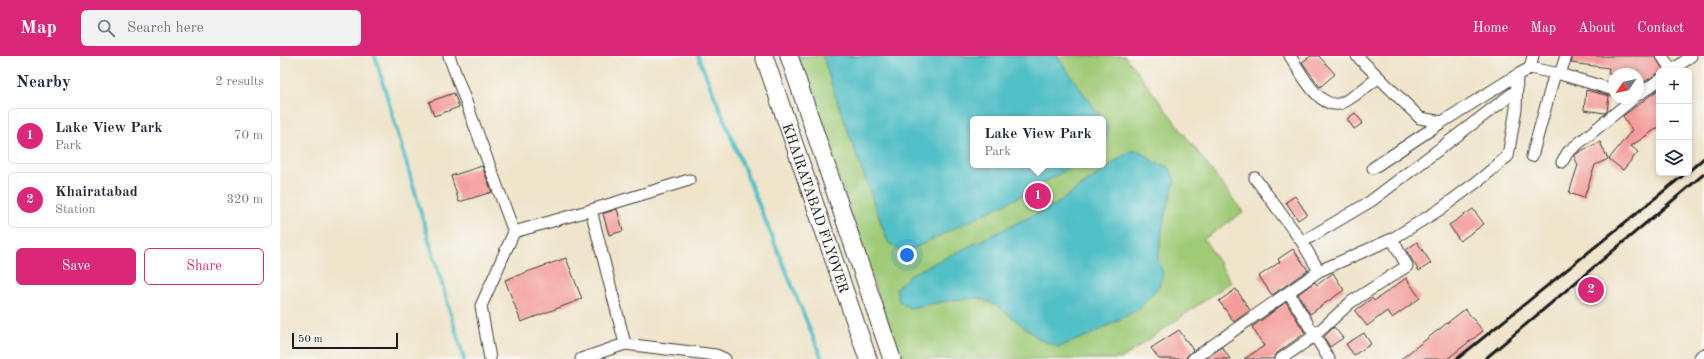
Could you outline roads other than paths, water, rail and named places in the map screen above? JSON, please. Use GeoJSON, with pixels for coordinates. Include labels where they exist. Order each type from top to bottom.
{"type":"FeatureCollection","features":[{"type":"Feature","properties":{"kind":"main road","name":"KHAIRATABAD FLYOVER"},"geometry":{"type":"LineString","coordinates":[[764,56],[868,359]]}},
{"type":"Feature","properties":{"kind":"main road","name":"KHAIRATABAD FLYOVER"},"geometry":{"type":"LineString","coordinates":[[789,56],[892,359]]}},
{"type":"Feature","properties":{"kind":"street"},"geometry":{"type":"LineString","coordinates":[[449,56],[514,232],[481,306],[490,359]]}},
{"type":"Feature","properties":{"kind":"street"},"geometry":{"type":"LineString","coordinates":[[1357,56],[1420,118],[1442,122]]}},
{"type":"Feature","properties":{"kind":"street"},"geometry":{"type":"LineString","coordinates":[[1530,68],[1533,56]]}},
{"type":"Feature","properties":{"kind":"street"},"geometry":{"type":"LineString","coordinates":[[1532,156],[1557,74],[1566,56]]}},
{"type":"Feature","properties":{"kind":"street"},"geometry":{"type":"LineString","coordinates":[[1662,56],[1670,68]]}},
{"type":"Feature","properties":{"kind":"street"},"geometry":{"type":"LineString","coordinates":[[1676,68],[1691,56]]}},
{"type":"Feature","properties":{"kind":"street"},"geometry":{"type":"LineString","coordinates":[[1292,57],[1319,98],[1329,103],[1338,104],[1347,100],[1378,78]]}},
{"type":"Feature","properties":{"kind":"street"},"geometry":{"type":"LineString","coordinates":[[1373,168],[1442,122],[1530,68],[1608,88]]}},
{"type":"Feature","properties":{"kind":"street"},"geometry":{"type":"LineString","coordinates":[[1193,359],[1319,271],[1392,240],[1439,210],[1482,178],[1508,156],[1516,109],[1517,75]]}},
{"type":"Feature","properties":{"kind":"street"},"geometry":{"type":"LineString","coordinates":[[1644,91],[1656,82]]}},
{"type":"Feature","properties":{"kind":"street"},"geometry":{"type":"LineString","coordinates":[[1302,242],[1371,201],[1517,90]]}},
{"type":"Feature","properties":{"kind":"street"},"geometry":{"type":"LineString","coordinates":[[1562,162],[1568,152],[1627,104]]}},
{"type":"Feature","properties":{"kind":"street"},"geometry":{"type":"LineString","coordinates":[[1255,178],[1302,242],[1319,271]]}},
{"type":"Feature","properties":{"kind":"street"},"geometry":{"type":"LineString","coordinates":[[514,232],[689,180]]}},
{"type":"Feature","properties":{"kind":"street"},"geometry":{"type":"LineString","coordinates":[[591,210],[625,344]]}},
{"type":"Feature","properties":{"kind":"street"},"geometry":{"type":"LineString","coordinates":[[1281,359],[1314,336],[1351,302],[1407,266],[1392,240]]}},
{"type":"Feature","properties":{"kind":"street"},"geometry":{"type":"LineString","coordinates":[[1289,293],[1329,359]]}},
{"type":"Feature","properties":{"kind":"street"},"geometry":{"type":"LineString","coordinates":[[581,359],[625,344],[716,356],[725,359]]}},
{"type":"Feature","properties":{"kind":"water"},"geometry":{"type":"Polygon","coordinates":[[[823,56],[1057,56],[1100,116],[970,116],[970,168],[1070,168],[1023,195],[904,253],[888,242],[833,90],[823,56]]]}},
{"type":"Feature","properties":{"kind":"water"},"geometry":{"type":"Polygon","coordinates":[[[1106,125],[1108,128],[1106,140],[1106,125]]]}},
{"type":"Feature","properties":{"kind":"water"},"geometry":{"type":"Polygon","coordinates":[[[1130,151],[1140,151],[1155,163],[1169,167],[1175,180],[1164,219],[1158,260],[1163,273],[1159,286],[1139,309],[1090,335],[1058,347],[1039,339],[998,306],[979,298],[953,300],[910,308],[899,302],[896,288],[912,274],[1056,204],[1130,151]]]}},
{"type":"Feature","properties":{"kind":"waterway"},"geometry":{"type":"LineString","coordinates":[[375,56],[464,359]]}},
{"type":"Feature","properties":{"kind":"waterway"},"geometry":{"type":"LineString","coordinates":[[698,56],[822,359]]}},
{"type":"Feature","properties":{"kind":"railway"},"geometry":{"type":"LineString","coordinates":[[1692,168],[1704,158]]}},
{"type":"Feature","properties":{"kind":"railway"},"geometry":{"type":"LineString","coordinates":[[1485,359],[1704,174]]}},
{"type":"Feature","properties":{"kind":"railway"},"geometry":{"type":"LineString","coordinates":[[1457,359],[1682,176]]}},
{"type":"Feature","properties":{"kind":"place","name":"Lake View Park"},"geometry":{"type":"Point","coordinates":[1038,196]}},
{"type":"Feature","properties":{"kind":"place","name":"Khairatabad"},"geometry":{"type":"Point","coordinates":[1591,290]}}]}
